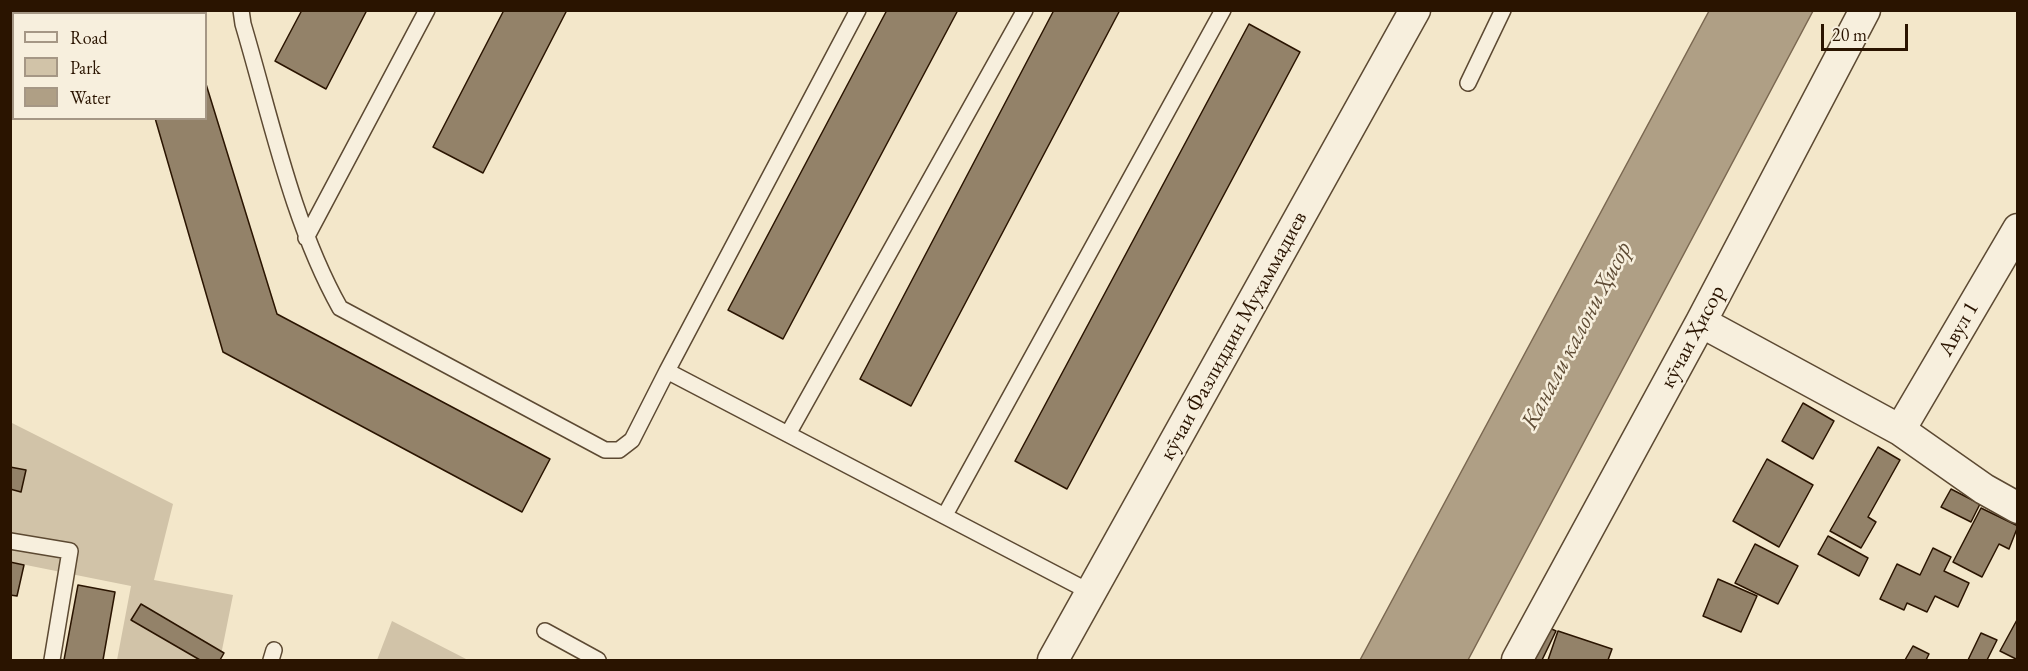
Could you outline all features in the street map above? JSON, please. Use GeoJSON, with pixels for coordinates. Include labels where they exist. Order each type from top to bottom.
{"type":"FeatureCollection","features":[{"type":"Feature","properties":{"kind":"street","name":"кӯчаи Фазлиддин Муҳаммадиев"},"geometry":{"type":"LineString","coordinates":[[1053,660],[1415,10]]}},
{"type":"Feature","properties":{"kind":"street","name":"кӯчаи Ҳисор"},"geometry":{"type":"LineString","coordinates":[[1517,660],[1701,322],[1864,10]]}},
{"type":"Feature","properties":{"kind":"street","name":"Авул 1"},"geometry":{"type":"LineString","coordinates":[[1900,430],[2018,229]]}},
{"type":"Feature","properties":{"kind":"street"},"geometry":{"type":"LineString","coordinates":[[1701,322],[1900,430],[1984,489],[2018,508]]}},
{"type":"Feature","properties":{"kind":"lane"},"geometry":{"type":"LineString","coordinates":[[241,10],[243,24],[306,238],[340,308],[605,450],[619,450],[632,440],[858,10]]}},
{"type":"Feature","properties":{"kind":"lane"},"geometry":{"type":"LineString","coordinates":[[306,238],[428,10]]}},
{"type":"Feature","properties":{"kind":"lane"},"geometry":{"type":"LineString","coordinates":[[789,434],[1025,10]]}},
{"type":"Feature","properties":{"kind":"lane"},"geometry":{"type":"LineString","coordinates":[[945,515],[1223,10]]}},
{"type":"Feature","properties":{"kind":"lane"},"geometry":{"type":"LineString","coordinates":[[1468,82],[1503,10]]}},
{"type":"Feature","properties":{"kind":"lane"},"geometry":{"type":"LineString","coordinates":[[667,371],[1090,592]]}},
{"type":"Feature","properties":{"kind":"lane"},"geometry":{"type":"LineString","coordinates":[[10,541],[70,551],[52,660]]}},
{"type":"Feature","properties":{"kind":"lane"},"geometry":{"type":"LineString","coordinates":[[545,631],[598,660]]}},
{"type":"Feature","properties":{"kind":"green space"},"geometry":{"type":"Polygon","coordinates":[[[10,422],[173,504],[154,580],[233,595],[220,660],[117,660],[131,586],[11,562],[10,422]]]}},
{"type":"Feature","properties":{"kind":"green space"},"geometry":{"type":"Polygon","coordinates":[[[392,621],[468,660],[377,660],[392,621]]]}},
{"type":"Feature","properties":{"kind":"water","name":"Канали калони Ҳисор"},"geometry":{"type":"Polygon","coordinates":[[[1709,11],[1813,11],[1468,660],[1360,660],[1709,11]]]}},
{"type":"Feature","properties":{"kind":"building"},"geometry":{"type":"Polygon","coordinates":[[[123,10],[183,10],[183,12],[124,12],[123,10]]]}},
{"type":"Feature","properties":{"kind":"building"},"geometry":{"type":"Polygon","coordinates":[[[302,10],[367,10],[326,89],[275,61],[302,10]]]}},
{"type":"Feature","properties":{"kind":"building"},"geometry":{"type":"Polygon","coordinates":[[[504,10],[567,10],[483,173],[433,147],[504,10]]]}},
{"type":"Feature","properties":{"kind":"building"},"geometry":{"type":"Polygon","coordinates":[[[887,10],[958,10],[783,339],[728,310],[887,10]]]}},
{"type":"Feature","properties":{"kind":"building"},"geometry":{"type":"Polygon","coordinates":[[[1054,10],[1120,10],[911,406],[860,379],[1054,10]]]}},
{"type":"Feature","properties":{"kind":"building"},"geometry":{"type":"Polygon","coordinates":[[[1249,24],[1300,52],[1067,489],[1015,461],[1249,24]]]}},
{"type":"Feature","properties":{"kind":"building"},"geometry":{"type":"Polygon","coordinates":[[[207,87],[277,314],[550,459],[522,512],[223,352],[156,120],[207,120],[207,87]]]}},
{"type":"Feature","properties":{"kind":"building"},"geometry":{"type":"Polygon","coordinates":[[[1803,403],[1834,421],[1813,459],[1782,441],[1803,403]]]}},
{"type":"Feature","properties":{"kind":"building"},"geometry":{"type":"Polygon","coordinates":[[[1878,447],[1900,460],[1868,517],[1876,522],[1861,548],[1830,531],[1878,447]]]}},
{"type":"Feature","properties":{"kind":"building"},"geometry":{"type":"Polygon","coordinates":[[[1767,459],[1813,485],[1779,547],[1733,521],[1767,459]]]}},
{"type":"Feature","properties":{"kind":"building"},"geometry":{"type":"Polygon","coordinates":[[[10,467],[26,470],[21,492],[10,489],[10,467]]]}},
{"type":"Feature","properties":{"kind":"building"},"geometry":{"type":"Polygon","coordinates":[[[1951,489],[1980,504],[1971,522],[1941,507],[1951,489]]]}},
{"type":"Feature","properties":{"kind":"building"},"geometry":{"type":"Polygon","coordinates":[[[1981,508],[2018,526],[2009,549],[1999,544],[1982,577],[1953,562],[1981,508]]]}},
{"type":"Feature","properties":{"kind":"building"},"geometry":{"type":"Polygon","coordinates":[[[1828,536],[1868,558],[1859,576],[1818,554],[1828,536]]]}},
{"type":"Feature","properties":{"kind":"building"},"geometry":{"type":"Polygon","coordinates":[[[1755,544],[1798,566],[1778,604],[1735,583],[1755,544]]]}},
{"type":"Feature","properties":{"kind":"building"},"geometry":{"type":"Polygon","coordinates":[[[1933,548],[1951,557],[1944,571],[1969,583],[1958,607],[1935,596],[1927,612],[1907,603],[1904,610],[1880,599],[1897,564],[1920,575],[1933,548]]]}},
{"type":"Feature","properties":{"kind":"building"},"geometry":{"type":"Polygon","coordinates":[[[10,562],[24,565],[17,596],[10,595],[10,562]]]}},
{"type":"Feature","properties":{"kind":"building"},"geometry":{"type":"Polygon","coordinates":[[[1718,579],[1757,596],[1741,632],[1703,616],[1718,579]]]}},
{"type":"Feature","properties":{"kind":"building"},"geometry":{"type":"Polygon","coordinates":[[[78,585],[115,592],[103,660],[64,660],[78,585]]]}},
{"type":"Feature","properties":{"kind":"building"},"geometry":{"type":"Polygon","coordinates":[[[141,604],[224,653],[220,660],[200,660],[131,620],[141,604]]]}},
{"type":"Feature","properties":{"kind":"building"},"geometry":{"type":"Polygon","coordinates":[[[2018,618],[2018,660],[2000,651],[2018,618]]]}},
{"type":"Feature","properties":{"kind":"building"},"geometry":{"type":"Polygon","coordinates":[[[1543,625],[1556,631],[1542,660],[1526,660],[1543,625]]]}},
{"type":"Feature","properties":{"kind":"building"},"geometry":{"type":"Polygon","coordinates":[[[1558,631],[1612,649],[1608,660],[1548,660],[1558,631]]]}},
{"type":"Feature","properties":{"kind":"building"},"geometry":{"type":"Polygon","coordinates":[[[1981,633],[1997,640],[1987,660],[1968,660],[1981,633]]]}},
{"type":"Feature","properties":{"kind":"building"},"geometry":{"type":"Polygon","coordinates":[[[1913,646],[1929,654],[1926,660],[1905,660],[1913,646]]]}}]}
